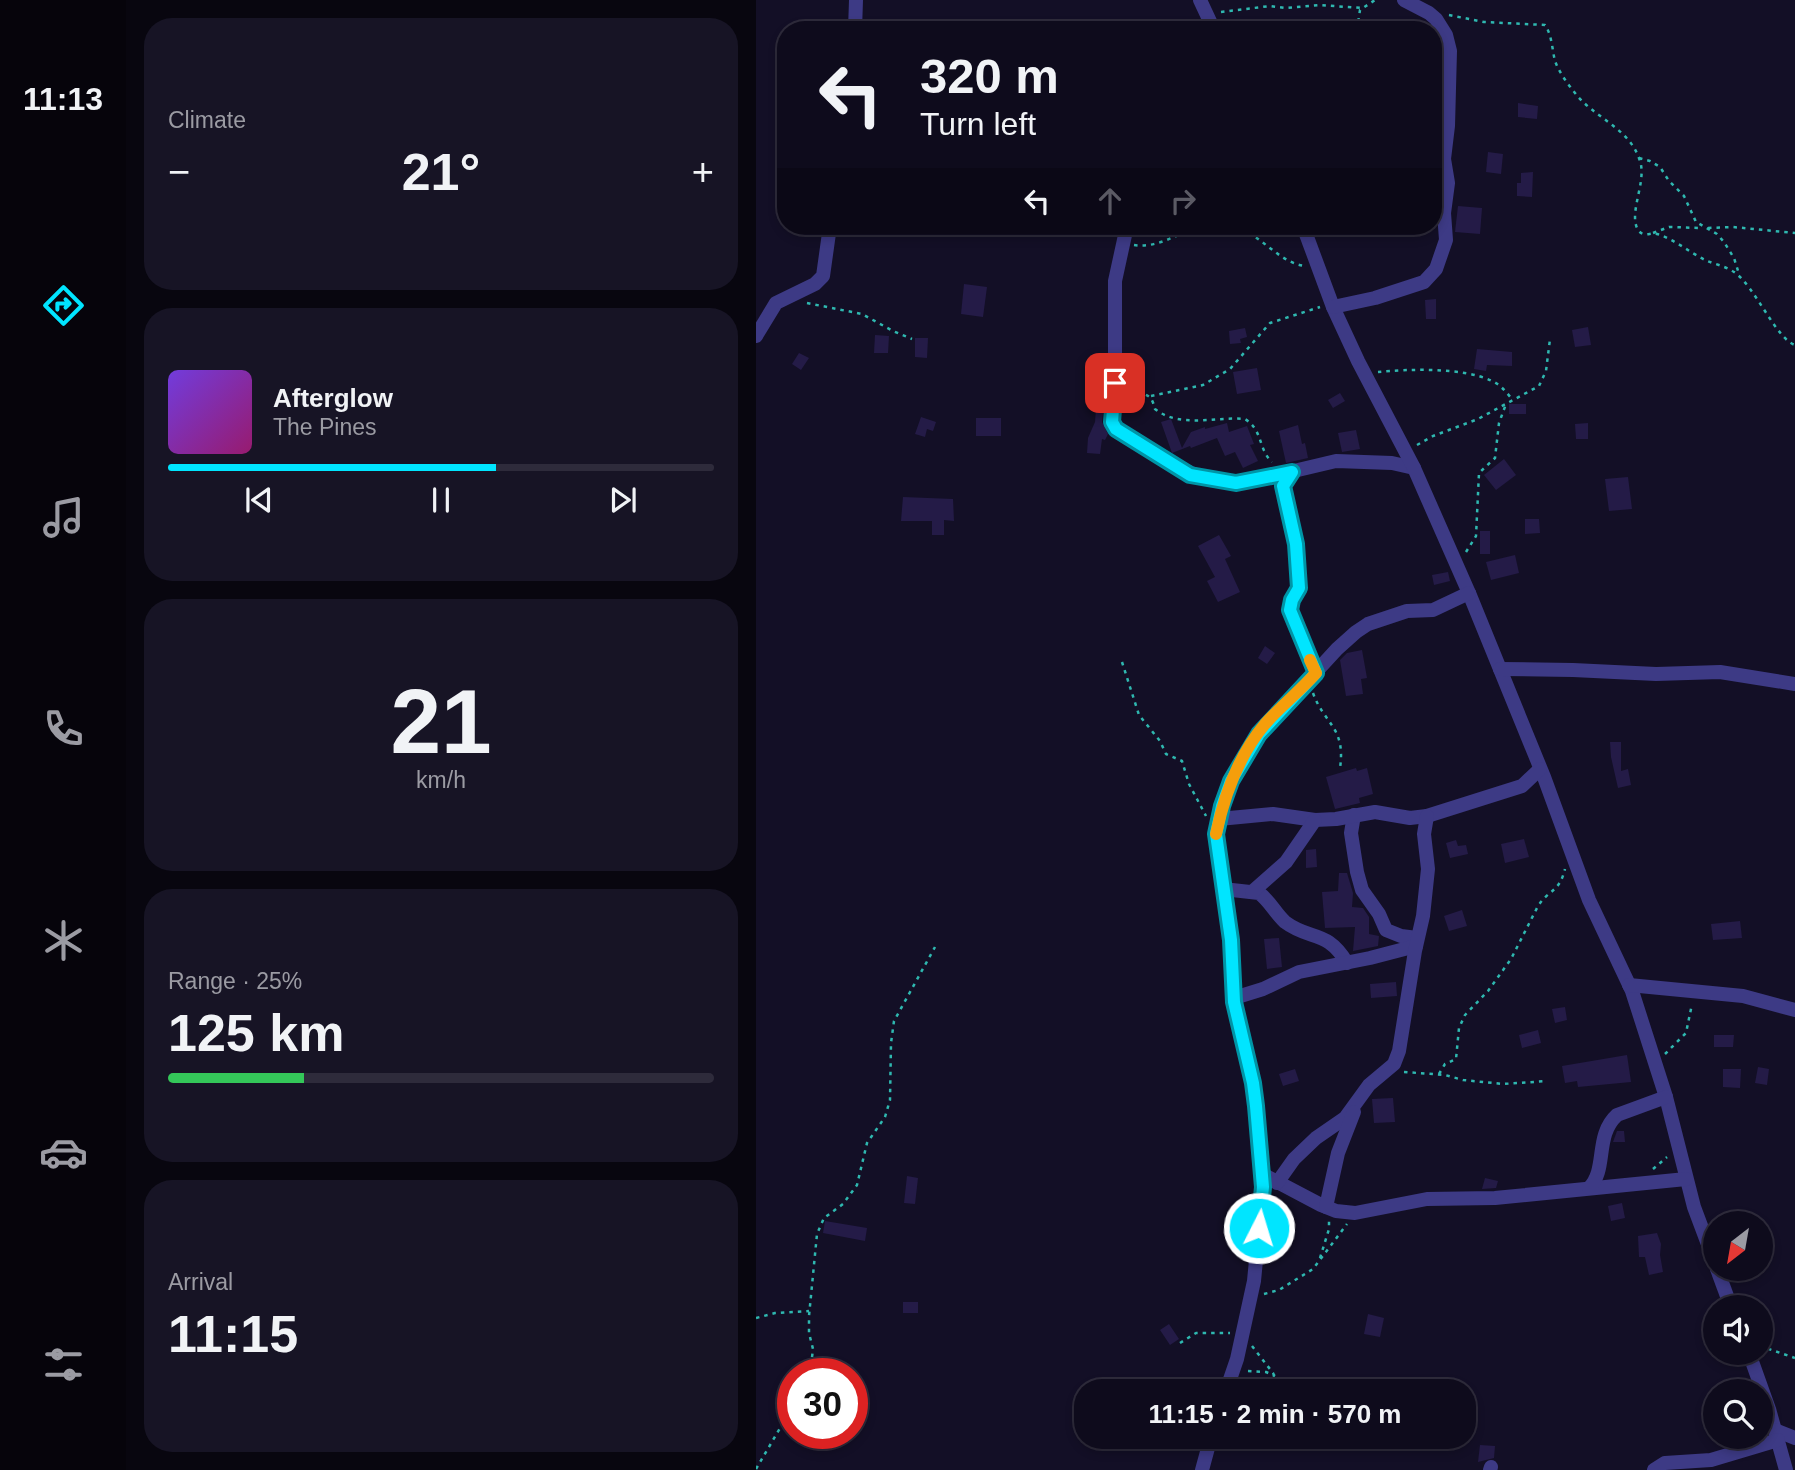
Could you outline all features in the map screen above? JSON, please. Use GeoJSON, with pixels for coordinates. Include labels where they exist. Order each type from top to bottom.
{"type":"FeatureCollection","features":[{"type":"Feature","properties":{"kind":"street"},"geometry":{"type":"LineString","coordinates":[[855,21],[856,0]]}},
{"type":"Feature","properties":{"kind":"street"},"geometry":{"type":"LineString","coordinates":[[1200,0],[1210,21]]}},
{"type":"Feature","properties":{"kind":"street"},"geometry":{"type":"LineString","coordinates":[[1404,0],[1437,21]]}},
{"type":"Feature","properties":{"kind":"street"},"geometry":{"type":"LineString","coordinates":[[1333,305],[1376,298],[1416,285],[1428,278],[1441,259],[1447,235],[1444,213],[1448,183],[1444,159],[1448,126],[1450,51],[1442,29]]}},
{"type":"Feature","properties":{"kind":"street"},"geometry":{"type":"LineString","coordinates":[[756,336],[772,308],[783,298],[815,284],[823,276],[829,235]]}},
{"type":"Feature","properties":{"kind":"street"},"geometry":{"type":"LineString","coordinates":[[1125,235],[1115,281],[1115,383],[1112,422],[1116,429],[1186,472],[1236,483],[1336,461],[1392,463],[1414,468]]}},
{"type":"Feature","properties":{"kind":"street"},"geometry":{"type":"LineString","coordinates":[[1307,235],[1333,305],[1364,373],[1414,468],[1469,593],[1541,769],[1589,900],[1629,985],[1666,1097],[1686,1179],[1703,1228]]}},
{"type":"Feature","properties":{"kind":"street"},"geometry":{"type":"LineString","coordinates":[[1287,473],[1283,486],[1296,544],[1299,588],[1290,610],[1314,676]]}},
{"type":"Feature","properties":{"kind":"street"},"geometry":{"type":"LineString","coordinates":[[1230,1379],[1251,1298],[1262,1174],[1253,1083],[1234,998],[1231,940],[1216,834],[1219,819],[1231,781],[1259,734],[1337,649],[1368,624],[1407,611],[1433,610],[1469,593]]}},
{"type":"Feature","properties":{"kind":"street"},"geometry":{"type":"LineString","coordinates":[[1500,669],[1656,674],[1720,672],[1795,684]]}},
{"type":"Feature","properties":{"kind":"street"},"geometry":{"type":"LineString","coordinates":[[1219,819],[1273,814],[1336,820],[1375,812],[1410,818],[1427,816],[1522,786],[1541,769]]}},
{"type":"Feature","properties":{"kind":"street"},"geometry":{"type":"LineString","coordinates":[[1354,815],[1351,833],[1362,890],[1379,914],[1386,930],[1417,942]]}},
{"type":"Feature","properties":{"kind":"street"},"geometry":{"type":"LineString","coordinates":[[1277,1183],[1300,1153],[1325,1130],[1345,1118],[1369,1085],[1390,1067],[1399,1051],[1429,869],[1424,834],[1427,816]]}},
{"type":"Feature","properties":{"kind":"street"},"geometry":{"type":"LineString","coordinates":[[1252,892],[1286,862],[1315,820]]}},
{"type":"Feature","properties":{"kind":"street"},"geometry":{"type":"LineString","coordinates":[[1223,889],[1264,896],[1287,923],[1317,935],[1339,948],[1348,963]]}},
{"type":"Feature","properties":{"kind":"street"},"geometry":{"type":"LineString","coordinates":[[1234,998],[1263,989],[1299,971],[1348,963],[1417,942]]}},
{"type":"Feature","properties":{"kind":"street"},"geometry":{"type":"LineString","coordinates":[[1629,985],[1743,996],[1795,1010]]}},
{"type":"Feature","properties":{"kind":"street"},"geometry":{"type":"LineString","coordinates":[[1589,1188],[1597,1178],[1602,1146],[1611,1120],[1617,1115],[1666,1097]]}},
{"type":"Feature","properties":{"kind":"street"},"geometry":{"type":"LineString","coordinates":[[1326,1207],[1326,1197],[1338,1153],[1356,1105]]}},
{"type":"Feature","properties":{"kind":"street"},"geometry":{"type":"LineString","coordinates":[[1262,1174],[1336,1211],[1360,1212],[1427,1199],[1495,1198],[1686,1179]]}},
{"type":"Feature","properties":{"kind":"street"},"geometry":{"type":"LineString","coordinates":[[1753,1365],[1788,1464]]}},
{"type":"Feature","properties":{"kind":"street"},"geometry":{"type":"LineString","coordinates":[[1654,1470],[1665,1463],[1711,1460],[1776,1435],[1795,1438]]}},
{"type":"Feature","properties":{"kind":"street"},"geometry":{"type":"LineString","coordinates":[[1202,1470],[1208,1449]]}},
{"type":"Feature","properties":{"kind":"path"},"geometry":{"type":"LineString","coordinates":[[1358,21],[1362,8],[1375,0]]}},
{"type":"Feature","properties":{"kind":"path"},"geometry":{"type":"LineString","coordinates":[[1207,15],[1270,6],[1362,8]]}},
{"type":"Feature","properties":{"kind":"path"},"geometry":{"type":"LineString","coordinates":[[1421,9],[1483,22],[1508,21],[1545,25],[1556,64],[1576,95],[1613,124],[1633,146],[1639,158],[1642,185],[1636,223],[1642,234],[1670,228],[1733,227],[1795,233]]}},
{"type":"Feature","properties":{"kind":"path"},"geometry":{"type":"LineString","coordinates":[[1639,158],[1660,167],[1684,196],[1693,218],[1724,242],[1734,258],[1740,277]]}},
{"type":"Feature","properties":{"kind":"path"},"geometry":{"type":"LineString","coordinates":[[1653,233],[1731,270],[1740,277],[1784,339],[1795,345]]}},
{"type":"Feature","properties":{"kind":"path"},"geometry":{"type":"LineString","coordinates":[[1123,243],[1151,245],[1179,235]]}},
{"type":"Feature","properties":{"kind":"path"},"geometry":{"type":"LineString","coordinates":[[1250,235],[1290,262],[1302,266],[1319,266]]}},
{"type":"Feature","properties":{"kind":"path"},"geometry":{"type":"LineString","coordinates":[[783,298],[862,314],[897,334],[912,339]]}},
{"type":"Feature","properties":{"kind":"path"},"geometry":{"type":"LineString","coordinates":[[1115,383],[1127,393],[1144,392],[1151,396],[1203,386],[1230,369],[1270,323],[1333,305]]}},
{"type":"Feature","properties":{"kind":"path"},"geometry":{"type":"LineString","coordinates":[[1406,453],[1425,440],[1448,432],[1539,386],[1544,380],[1550,339]]}},
{"type":"Feature","properties":{"kind":"path"},"geometry":{"type":"LineString","coordinates":[[1364,373],[1416,368],[1481,376],[1494,382],[1513,400]]}},
{"type":"Feature","properties":{"kind":"path"},"geometry":{"type":"LineString","coordinates":[[1151,396],[1155,409],[1174,417],[1199,421],[1245,419],[1257,429],[1265,454],[1287,473]]}},
{"type":"Feature","properties":{"kind":"path"},"geometry":{"type":"LineString","coordinates":[[1456,565],[1476,536],[1479,473],[1495,458],[1499,423],[1506,404]]}},
{"type":"Feature","properties":{"kind":"path"},"geometry":{"type":"LineString","coordinates":[[1122,662],[1142,720],[1160,741],[1166,754],[1182,761],[1189,784],[1216,834]]}},
{"type":"Feature","properties":{"kind":"path"},"geometry":{"type":"LineString","coordinates":[[1314,676],[1316,701],[1337,732],[1342,750],[1340,768]]}},
{"type":"Feature","properties":{"kind":"path"},"geometry":{"type":"LineString","coordinates":[[1439,1074],[1445,1064],[1456,1059],[1459,1028],[1465,1015],[1492,986],[1511,959],[1542,900],[1561,883],[1570,847]]}},
{"type":"Feature","properties":{"kind":"path"},"geometry":{"type":"LineString","coordinates":[[812,1358],[809,1311],[820,1225],[833,1210],[843,1204],[857,1185],[867,1143],[885,1117],[890,1100],[894,1021],[934,947]]}},
{"type":"Feature","properties":{"kind":"path"},"geometry":{"type":"LineString","coordinates":[[1654,1063],[1686,1033],[1695,991]]}},
{"type":"Feature","properties":{"kind":"path"},"geometry":{"type":"LineString","coordinates":[[1390,1067],[1413,1074],[1439,1074],[1475,1082],[1547,1082]]}},
{"type":"Feature","properties":{"kind":"path"},"geometry":{"type":"LineString","coordinates":[[1638,1182],[1679,1148]]}},
{"type":"Feature","properties":{"kind":"path"},"geometry":{"type":"LineString","coordinates":[[1320,1261],[1329,1225],[1326,1207]]}},
{"type":"Feature","properties":{"kind":"path"},"geometry":{"type":"LineString","coordinates":[[1251,1298],[1279,1290],[1307,1274],[1320,1261],[1341,1229],[1360,1212]]}},
{"type":"Feature","properties":{"kind":"path"},"geometry":{"type":"LineString","coordinates":[[756,1318],[775,1313],[809,1311]]}},
{"type":"Feature","properties":{"kind":"path"},"geometry":{"type":"LineString","coordinates":[[1180,1343],[1196,1333],[1243,1335],[1276,1379]]}},
{"type":"Feature","properties":{"kind":"path"},"geometry":{"type":"LineString","coordinates":[[1773,1350],[1795,1358]]}},
{"type":"Feature","properties":{"kind":"path"},"geometry":{"type":"LineString","coordinates":[[1233,1372],[1258,1371],[1275,1376]]}},
{"type":"Feature","properties":{"kind":"path"},"geometry":{"type":"LineString","coordinates":[[756,1469],[777,1433]]}},
{"type":"Feature","properties":{"kind":"building"},"geometry":{"type":"Polygon","coordinates":[[[1518,103],[1538,106],[1537,119],[1518,117],[1518,103]]]}},
{"type":"Feature","properties":{"kind":"building"},"geometry":{"type":"Polygon","coordinates":[[[1488,152],[1503,154],[1501,174],[1486,172],[1488,152]]]}},
{"type":"Feature","properties":{"kind":"building"},"geometry":{"type":"Polygon","coordinates":[[[1533,172],[1532,197],[1517,196],[1517,183],[1521,183],[1521,173],[1533,172]]]}},
{"type":"Feature","properties":{"kind":"building"},"geometry":{"type":"Polygon","coordinates":[[[1458,206],[1482,208],[1480,234],[1455,232],[1458,206]]]}},
{"type":"Feature","properties":{"kind":"building"},"geometry":{"type":"Polygon","coordinates":[[[964,284],[987,287],[983,317],[961,314],[964,284]]]}},
{"type":"Feature","properties":{"kind":"building"},"geometry":{"type":"Polygon","coordinates":[[[1436,299],[1436,319],[1426,319],[1425,300],[1436,299]]]}},
{"type":"Feature","properties":{"kind":"building"},"geometry":{"type":"Polygon","coordinates":[[[1588,327],[1591,345],[1575,347],[1572,330],[1588,327]]]}},
{"type":"Feature","properties":{"kind":"building"},"geometry":{"type":"Polygon","coordinates":[[[1245,328],[1247,337],[1240,339],[1241,343],[1230,344],[1229,331],[1245,328]]]}},
{"type":"Feature","properties":{"kind":"building"},"geometry":{"type":"Polygon","coordinates":[[[875,335],[889,336],[888,353],[874,353],[875,335]]]}},
{"type":"Feature","properties":{"kind":"building"},"geometry":{"type":"Polygon","coordinates":[[[915,338],[928,338],[927,358],[915,357],[915,338]]]}},
{"type":"Feature","properties":{"kind":"building"},"geometry":{"type":"Polygon","coordinates":[[[1477,349],[1512,352],[1512,366],[1487,365],[1486,371],[1474,369],[1477,349]]]}},
{"type":"Feature","properties":{"kind":"building"},"geometry":{"type":"Polygon","coordinates":[[[799,353],[809,358],[801,370],[792,364],[799,353]]]}},
{"type":"Feature","properties":{"kind":"building"},"geometry":{"type":"Polygon","coordinates":[[[1257,368],[1261,390],[1237,394],[1233,372],[1257,368]]]}},
{"type":"Feature","properties":{"kind":"building"},"geometry":{"type":"Polygon","coordinates":[[[1340,393],[1345,401],[1333,408],[1328,400],[1340,393]]]}},
{"type":"Feature","properties":{"kind":"building"},"geometry":{"type":"Polygon","coordinates":[[[1097,396],[1105,397],[1102,422],[1108,434],[1105,440],[1102,439],[1100,454],[1087,453],[1088,438],[1095,422],[1097,396]]]}},
{"type":"Feature","properties":{"kind":"building"},"geometry":{"type":"Polygon","coordinates":[[[1509,404],[1526,404],[1526,414],[1509,414],[1509,404]]]}},
{"type":"Feature","properties":{"kind":"building"},"geometry":{"type":"Polygon","coordinates":[[[921,417],[936,422],[933,431],[927,429],[925,437],[915,434],[921,417]]]}},
{"type":"Feature","properties":{"kind":"building"},"geometry":{"type":"Polygon","coordinates":[[[976,418],[1001,418],[1001,436],[976,436],[976,418]]]}},
{"type":"Feature","properties":{"kind":"building"},"geometry":{"type":"Polygon","coordinates":[[[1171,419],[1182,448],[1191,432],[1205,427],[1227,423],[1229,432],[1247,426],[1254,444],[1250,445],[1258,461],[1243,468],[1235,452],[1225,456],[1217,438],[1172,453],[1161,422],[1171,419]]]}},
{"type":"Feature","properties":{"kind":"building"},"geometry":{"type":"Polygon","coordinates":[[[1588,423],[1588,439],[1576,439],[1575,424],[1588,423]]]}},
{"type":"Feature","properties":{"kind":"building"},"geometry":{"type":"Polygon","coordinates":[[[1298,425],[1308,458],[1286,463],[1279,431],[1298,425]]]}},
{"type":"Feature","properties":{"kind":"building"},"geometry":{"type":"Polygon","coordinates":[[[1356,430],[1360,449],[1342,452],[1338,433],[1356,430]]]}},
{"type":"Feature","properties":{"kind":"building"},"geometry":{"type":"Polygon","coordinates":[[[1504,459],[1516,475],[1496,490],[1484,475],[1504,459]]]}},
{"type":"Feature","properties":{"kind":"building"},"geometry":{"type":"Polygon","coordinates":[[[1628,477],[1632,509],[1609,511],[1605,479],[1628,477]]]}},
{"type":"Feature","properties":{"kind":"building"},"geometry":{"type":"Polygon","coordinates":[[[903,497],[953,499],[954,521],[944,520],[944,535],[932,535],[932,521],[901,521],[903,497]]]}},
{"type":"Feature","properties":{"kind":"building"},"geometry":{"type":"Polygon","coordinates":[[[1525,519],[1539,519],[1540,533],[1525,534],[1525,519]]]}},
{"type":"Feature","properties":{"kind":"building"},"geometry":{"type":"Polygon","coordinates":[[[1480,531],[1490,531],[1490,554],[1480,554],[1480,531]]]}},
{"type":"Feature","properties":{"kind":"building"},"geometry":{"type":"Polygon","coordinates":[[[1219,535],[1231,556],[1225,559],[1240,592],[1218,602],[1207,581],[1215,577],[1198,546],[1219,535]]]}},
{"type":"Feature","properties":{"kind":"building"},"geometry":{"type":"Polygon","coordinates":[[[1515,555],[1519,573],[1491,580],[1486,562],[1515,555]]]}},
{"type":"Feature","properties":{"kind":"building"},"geometry":{"type":"Polygon","coordinates":[[[1448,572],[1450,581],[1434,585],[1432,575],[1448,572]]]}},
{"type":"Feature","properties":{"kind":"building"},"geometry":{"type":"Polygon","coordinates":[[[1265,646],[1275,653],[1267,664],[1258,658],[1265,646]]]}},
{"type":"Feature","properties":{"kind":"building"},"geometry":{"type":"Polygon","coordinates":[[[1362,650],[1367,678],[1361,679],[1363,694],[1346,696],[1340,660],[1347,653],[1362,650]]]}},
{"type":"Feature","properties":{"kind":"building"},"geometry":{"type":"Polygon","coordinates":[[[1610,742],[1621,742],[1621,771],[1628,769],[1631,785],[1618,788],[1610,742]]]}},
{"type":"Feature","properties":{"kind":"building"},"geometry":{"type":"Polygon","coordinates":[[[1356,768],[1357,771],[1367,768],[1373,794],[1359,798],[1360,803],[1335,809],[1326,777],[1356,768]]]}},
{"type":"Feature","properties":{"kind":"building"},"geometry":{"type":"Polygon","coordinates":[[[1524,839],[1529,857],[1505,863],[1501,844],[1524,839]]]}},
{"type":"Feature","properties":{"kind":"building"},"geometry":{"type":"Polygon","coordinates":[[[1456,840],[1458,846],[1466,845],[1468,854],[1450,858],[1446,843],[1456,840]]]}},
{"type":"Feature","properties":{"kind":"building"},"geometry":{"type":"Polygon","coordinates":[[[1316,849],[1317,867],[1306,868],[1306,850],[1316,849]]]}},
{"type":"Feature","properties":{"kind":"building"},"geometry":{"type":"Polygon","coordinates":[[[1339,873],[1347,873],[1353,893],[1352,907],[1363,908],[1369,917],[1369,934],[1379,936],[1378,946],[1353,951],[1355,927],[1325,928],[1322,892],[1338,891],[1339,873]]]}},
{"type":"Feature","properties":{"kind":"building"},"geometry":{"type":"Polygon","coordinates":[[[1462,910],[1467,926],[1449,931],[1444,916],[1462,910]]]}},
{"type":"Feature","properties":{"kind":"building"},"geometry":{"type":"Polygon","coordinates":[[[1740,921],[1742,938],[1713,940],[1711,924],[1740,921]]]}},
{"type":"Feature","properties":{"kind":"building"},"geometry":{"type":"Polygon","coordinates":[[[1279,938],[1282,967],[1267,969],[1264,939],[1279,938]]]}},
{"type":"Feature","properties":{"kind":"building"},"geometry":{"type":"Polygon","coordinates":[[[1396,982],[1397,996],[1371,998],[1370,984],[1396,982]]]}},
{"type":"Feature","properties":{"kind":"building"},"geometry":{"type":"Polygon","coordinates":[[[1565,1007],[1567,1020],[1555,1023],[1552,1009],[1565,1007]]]}},
{"type":"Feature","properties":{"kind":"building"},"geometry":{"type":"Polygon","coordinates":[[[1538,1030],[1541,1043],[1522,1048],[1519,1035],[1538,1030]]]}},
{"type":"Feature","properties":{"kind":"building"},"geometry":{"type":"Polygon","coordinates":[[[1714,1035],[1734,1035],[1733,1047],[1714,1047],[1714,1035]]]}},
{"type":"Feature","properties":{"kind":"building"},"geometry":{"type":"Polygon","coordinates":[[[1627,1055],[1631,1082],[1578,1087],[1577,1081],[1565,1083],[1562,1066],[1627,1055]]]}},
{"type":"Feature","properties":{"kind":"building"},"geometry":{"type":"Polygon","coordinates":[[[1758,1067],[1769,1069],[1767,1085],[1755,1083],[1758,1067]]]}},
{"type":"Feature","properties":{"kind":"building"},"geometry":{"type":"Polygon","coordinates":[[[1295,1069],[1299,1081],[1283,1086],[1279,1074],[1295,1069]]]}},
{"type":"Feature","properties":{"kind":"building"},"geometry":{"type":"Polygon","coordinates":[[[1723,1069],[1741,1069],[1740,1088],[1723,1087],[1723,1069]]]}},
{"type":"Feature","properties":{"kind":"building"},"geometry":{"type":"Polygon","coordinates":[[[1393,1098],[1395,1122],[1374,1123],[1372,1099],[1393,1098]]]}},
{"type":"Feature","properties":{"kind":"building"},"geometry":{"type":"Polygon","coordinates":[[[1617,1131],[1624,1131],[1625,1142],[1613,1142],[1617,1131]]]}},
{"type":"Feature","properties":{"kind":"building"},"geometry":{"type":"Polygon","coordinates":[[[907,1176],[918,1178],[915,1204],[904,1203],[907,1176]]]}},
{"type":"Feature","properties":{"kind":"building"},"geometry":{"type":"Polygon","coordinates":[[[1485,1178],[1498,1181],[1496,1188],[1482,1189],[1485,1178]]]}},
{"type":"Feature","properties":{"kind":"building"},"geometry":{"type":"Polygon","coordinates":[[[1622,1203],[1625,1218],[1611,1221],[1608,1206],[1622,1203]]]}},
{"type":"Feature","properties":{"kind":"building"},"geometry":{"type":"Polygon","coordinates":[[[825,1221],[867,1228],[865,1241],[823,1233],[825,1221]]]}},
{"type":"Feature","properties":{"kind":"building"},"geometry":{"type":"Polygon","coordinates":[[[1657,1233],[1661,1244],[1663,1272],[1649,1275],[1645,1257],[1639,1257],[1638,1236],[1657,1233]]]}},
{"type":"Feature","properties":{"kind":"building"},"geometry":{"type":"Polygon","coordinates":[[[903,1302],[918,1302],[918,1313],[903,1313],[903,1302]]]}},
{"type":"Feature","properties":{"kind":"building"},"geometry":{"type":"Polygon","coordinates":[[[1368,1314],[1384,1318],[1380,1337],[1364,1334],[1368,1314]]]}},
{"type":"Feature","properties":{"kind":"building"},"geometry":{"type":"Polygon","coordinates":[[[1169,1324],[1179,1339],[1170,1345],[1160,1330],[1169,1324]]]}},
{"type":"Feature","properties":{"kind":"building"},"geometry":{"type":"Polygon","coordinates":[[[1480,1445],[1495,1446],[1494,1458],[1478,1462],[1480,1445]]]}},
{"type":"Feature","properties":{"kind":"slow traffic"},"geometry":{"type":"LineString","coordinates":[[1216,834],[1231,781],[1265,724],[1316,673],[1310,660]]}},
{"type":"Feature","properties":{"kind":"route"},"geometry":{"type":"LineString","coordinates":[[1115,383],[1112,422],[1116,429],[1190,475],[1243,483],[1292,472],[1283,486],[1296,544],[1299,588],[1290,610],[1316,673],[1265,724],[1246,754],[1231,781],[1216,834],[1231,940],[1234,1002],[1256,1106],[1263,1187],[1259,1228]]}}]}
